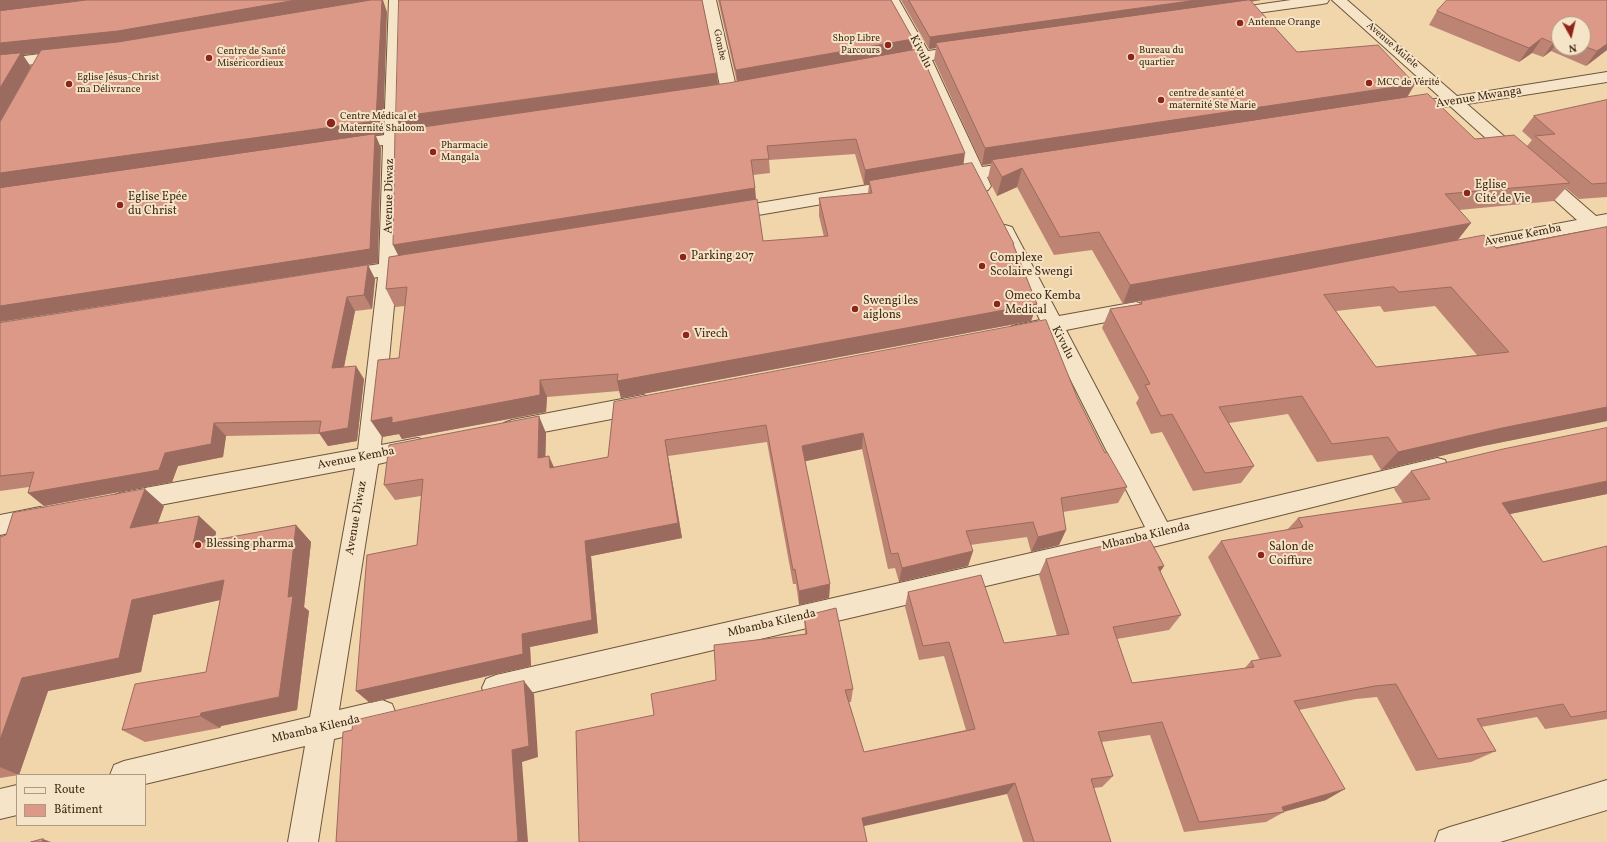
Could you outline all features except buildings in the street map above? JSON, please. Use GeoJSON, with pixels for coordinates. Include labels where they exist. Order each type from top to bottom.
{"type":"FeatureCollection","features":[{"type":"Feature","properties":{"kind":"street","name":"Gombe"},"geometry":{"type":"LineString","coordinates":[[709,0],[721,92],[744,88]]}},
{"type":"Feature","properties":{"kind":"street","name":"Kivulu"},"geometry":{"type":"LineString","coordinates":[[892,0],[923,56],[975,173],[1161,534]]}},
{"type":"Feature","properties":{"kind":"street"},"geometry":{"type":"LineString","coordinates":[[1212,15],[1322,0]]}},
{"type":"Feature","properties":{"kind":"street","name":"Avenue Mulele"},"geometry":{"type":"LineString","coordinates":[[1339,0],[1602,226]]}},
{"type":"Feature","properties":{"kind":"street","name":"Avenue Diwaz"},"geometry":{"type":"LineString","coordinates":[[303,842],[321,728],[368,457],[388,269],[395,3]]}},
{"type":"Feature","properties":{"kind":"street"},"geometry":{"type":"LineString","coordinates":[[876,64],[978,48]]}},
{"type":"Feature","properties":{"kind":"street"},"geometry":{"type":"LineString","coordinates":[[0,64],[41,65],[75,55]]}},
{"type":"Feature","properties":{"kind":"street","name":"Avenue Mwanga"},"geometry":{"type":"LineString","coordinates":[[1393,111],[1607,77]]}},
{"type":"Feature","properties":{"kind":"street"},"geometry":{"type":"LineString","coordinates":[[337,146],[439,132]]}},
{"type":"Feature","properties":{"kind":"street"},"geometry":{"type":"LineString","coordinates":[[713,216],[1038,164]]}},
{"type":"Feature","properties":{"kind":"street","name":"Avenue Kemba"},"geometry":{"type":"LineString","coordinates":[[1444,251],[1602,226]]}},
{"type":"Feature","properties":{"kind":"street"},"geometry":{"type":"LineString","coordinates":[[326,279],[435,261]]}},
{"type":"Feature","properties":{"kind":"street"},"geometry":{"type":"LineString","coordinates":[[999,335],[1155,306]]}},
{"type":"Feature","properties":{"kind":"street"},"geometry":{"type":"LineString","coordinates":[[492,433],[664,400]]}},
{"type":"Feature","properties":{"kind":"street","name":"Avenue Kemba"},"geometry":{"type":"LineString","coordinates":[[102,506],[438,443]]}},
{"type":"Feature","properties":{"kind":"street","name":"Mbamba Kilenda"},"geometry":{"type":"LineString","coordinates":[[477,692],[1161,534],[1460,461]]}},
{"type":"Feature","properties":{"kind":"street"},"geometry":{"type":"LineString","coordinates":[[0,525],[63,513]]}},
{"type":"Feature","properties":{"kind":"street","name":"Mbamba Kilenda"},"geometry":{"type":"LineString","coordinates":[[128,774],[407,709]]}},
{"type":"Feature","properties":{"kind":"street"},"geometry":{"type":"LineString","coordinates":[[1456,841],[1607,795]]}},
{"type":"Feature","properties":{"kind":"street"},"geometry":{"type":"LineString","coordinates":[[0,804],[16,800]]}},
{"type":"Feature","properties":{"kind":"place","name":"Antenne Orange"},"geometry":{"type":"Point","coordinates":[1240,23]}},
{"type":"Feature","properties":{"kind":"place","name":"Shop Libre Parcours"},"geometry":{"type":"Point","coordinates":[888,45]}},
{"type":"Feature","properties":{"kind":"place","name":"Bureau du quartier"},"geometry":{"type":"Point","coordinates":[1131,57]}},
{"type":"Feature","properties":{"kind":"place","name":"Centre de Santé Miséricordieux"},"geometry":{"type":"Point","coordinates":[209,58]}},
{"type":"Feature","properties":{"kind":"place","name":"MCC de Vérité"},"geometry":{"type":"Point","coordinates":[1369,83]}},
{"type":"Feature","properties":{"kind":"place","name":"Eglise Jésus-Christ ma Délivrance"},"geometry":{"type":"Point","coordinates":[69,84]}},
{"type":"Feature","properties":{"kind":"place","name":"centre de santé et maternité Ste Marie"},"geometry":{"type":"Point","coordinates":[1161,100]}},
{"type":"Feature","properties":{"kind":"place","name":"Centre Médical et Maternité Shaloom"},"geometry":{"type":"Point","coordinates":[331,123]}},
{"type":"Feature","properties":{"kind":"place","name":"Pharmacie Mangala"},"geometry":{"type":"Point","coordinates":[433,152]}},
{"type":"Feature","properties":{"kind":"place","name":"Eglise Cité de Vie"},"geometry":{"type":"Point","coordinates":[1467,193]}},
{"type":"Feature","properties":{"kind":"place","name":"Eglise Epée du Christ"},"geometry":{"type":"Point","coordinates":[120,205]}},
{"type":"Feature","properties":{"kind":"place","name":"Parking 207"},"geometry":{"type":"Point","coordinates":[683,257]}},
{"type":"Feature","properties":{"kind":"place","name":"Complexe Scolaire Swengi"},"geometry":{"type":"Point","coordinates":[982,266]}},
{"type":"Feature","properties":{"kind":"place","name":"Omeco Kemba Medical"},"geometry":{"type":"Point","coordinates":[997,304]}},
{"type":"Feature","properties":{"kind":"place","name":"Swengi les aiglons"},"geometry":{"type":"Point","coordinates":[855,309]}},
{"type":"Feature","properties":{"kind":"place","name":"Virech"},"geometry":{"type":"Point","coordinates":[686,335]}},
{"type":"Feature","properties":{"kind":"place","name":"Blessing pharma"},"geometry":{"type":"Point","coordinates":[198,545]}},
{"type":"Feature","properties":{"kind":"place","name":"Salon de Coiffure"},"geometry":{"type":"Point","coordinates":[1261,555]}}]}
